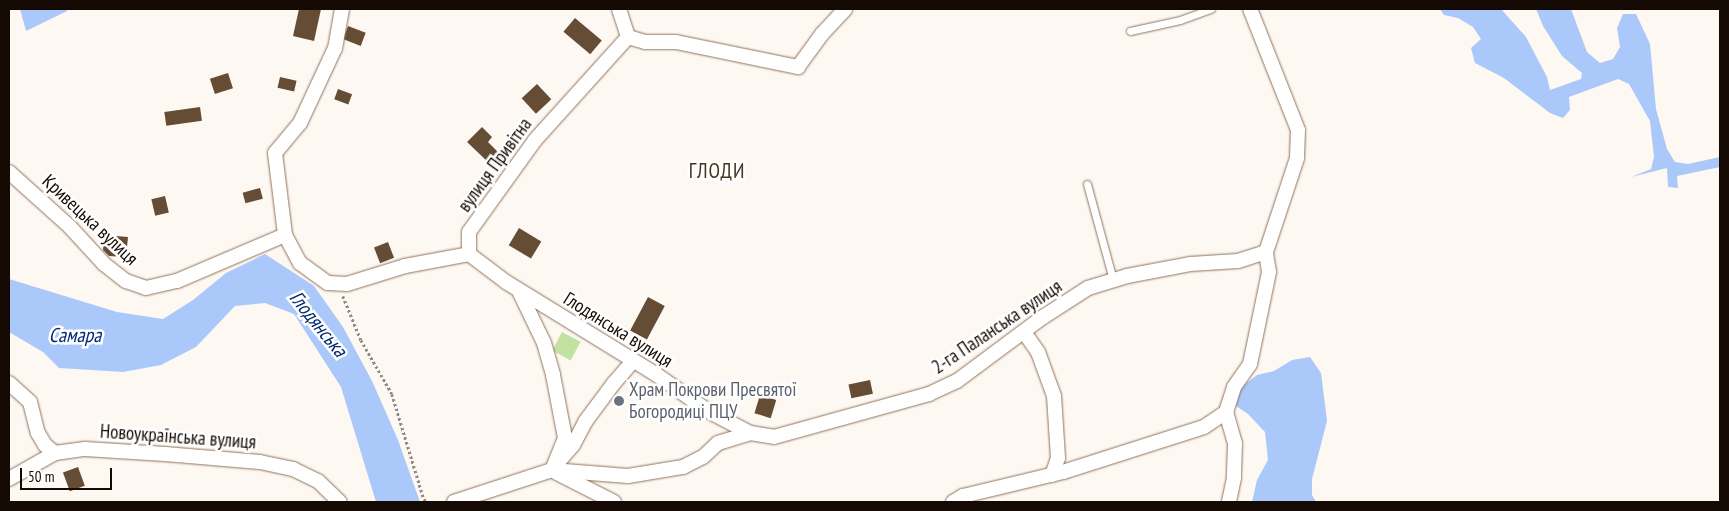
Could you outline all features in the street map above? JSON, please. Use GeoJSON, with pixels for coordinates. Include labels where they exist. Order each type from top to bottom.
{"type":"FeatureCollection","features":[{"type":"Feature","properties":{"kind":"street"},"geometry":{"type":"LineString","coordinates":[[342,9],[335,48],[300,123],[275,153],[284,235],[300,262],[328,283],[347,284],[405,266],[469,254]]}},
{"type":"Feature","properties":{"kind":"street"},"geometry":{"type":"LineString","coordinates":[[619,9],[628,37],[645,42],[676,42],[798,66],[799,62],[822,34],[846,9]]}},
{"type":"Feature","properties":{"kind":"street"},"geometry":{"type":"LineString","coordinates":[[1229,502],[1234,478],[1235,444],[1226,412],[1234,388],[1250,364],[1269,272],[1266,252],[1297,158],[1298,130],[1250,9]]}},
{"type":"Feature","properties":{"kind":"street","name":"вулиця Привітна"},"geometry":{"type":"LineString","coordinates":[[469,254],[470,232],[536,140],[628,37]]}},
{"type":"Feature","properties":{"kind":"street","name":"Кривецька вулиця"},"geometry":{"type":"LineString","coordinates":[[9,172],[70,227],[104,264],[126,281],[146,288],[177,281],[284,235]]}},
{"type":"Feature","properties":{"kind":"street","name":"2-га Паланська вулиця"},"geometry":{"type":"LineString","coordinates":[[750,433],[774,437],[929,394],[957,381],[1088,288],[1113,280],[1190,264],[1238,261],[1266,252]]}},
{"type":"Feature","properties":{"kind":"street","name":"Глодянська вулиця"},"geometry":{"type":"LineString","coordinates":[[469,254],[518,290],[633,361],[708,411],[750,433]]}},
{"type":"Feature","properties":{"kind":"street","name":"Глодянська вулиця"},"geometry":{"type":"LineString","coordinates":[[518,290],[544,343],[553,375],[565,438],[552,470]]}},
{"type":"Feature","properties":{"kind":"street"},"geometry":{"type":"LineString","coordinates":[[1024,332],[1038,352],[1054,396],[1058,458],[1052,475]]}},
{"type":"Feature","properties":{"kind":"street"},"geometry":{"type":"LineString","coordinates":[[552,470],[572,445],[614,382],[633,361]]}},
{"type":"Feature","properties":{"kind":"street"},"geometry":{"type":"LineString","coordinates":[[9,382],[30,402],[38,432],[45,445],[54,453]]}},
{"type":"Feature","properties":{"kind":"street"},"geometry":{"type":"LineString","coordinates":[[953,502],[963,496],[1052,475],[1204,427],[1226,412]]}},
{"type":"Feature","properties":{"kind":"street"},"geometry":{"type":"LineString","coordinates":[[454,502],[552,470],[628,476],[683,467],[703,457],[718,442],[750,433]]}},
{"type":"Feature","properties":{"kind":"street","name":"Новоукраїнська вулиця"},"geometry":{"type":"LineString","coordinates":[[9,479],[54,453],[85,449],[260,462],[293,469],[318,481],[340,502]]}},
{"type":"Feature","properties":{"kind":"street"},"geometry":{"type":"LineString","coordinates":[[552,470],[614,502]]}},
{"type":"Feature","properties":{"kind":"lane"},"geometry":{"type":"LineString","coordinates":[[1130,31],[1180,20],[1211,9]]}},
{"type":"Feature","properties":{"kind":"lane"},"geometry":{"type":"LineString","coordinates":[[1087,184],[1113,280]]}},
{"type":"Feature","properties":{"kind":"path"},"geometry":{"type":"LineString","coordinates":[[339,284],[361,340],[392,394],[424,499],[427,502]]}},
{"type":"Feature","properties":{"kind":"green space"},"geometry":{"type":"Polygon","coordinates":[[[562,332],[581,342],[571,360],[552,351],[562,332]]]}},
{"type":"Feature","properties":{"kind":"water"},"geometry":{"type":"Polygon","coordinates":[[[20,9],[67,9],[67,11],[26,31],[20,9]]]}},
{"type":"Feature","properties":{"kind":"water"},"geometry":{"type":"Polygon","coordinates":[[[1440,9],[1501,9],[1526,37],[1547,77],[1550,90],[1581,79],[1582,73],[1562,56],[1543,26],[1536,9],[1571,9],[1587,52],[1600,63],[1613,59],[1620,47],[1617,28],[1623,14],[1636,14],[1650,44],[1656,109],[1667,149],[1675,162],[1688,164],[1720,157],[1720,167],[1677,176],[1678,188],[1668,187],[1667,168],[1631,177],[1651,169],[1654,157],[1650,121],[1629,84],[1618,79],[1569,97],[1570,110],[1563,118],[1550,113],[1504,78],[1475,63],[1471,48],[1481,39],[1473,27],[1458,18],[1444,15],[1440,9]]]}},
{"type":"Feature","properties":{"kind":"water","name":"Самара"},"geometry":{"type":"Polygon","coordinates":[[[265,254],[314,286],[343,327],[372,381],[398,440],[420,502],[376,502],[341,387],[294,314],[265,303],[235,306],[196,347],[161,365],[123,372],[59,368],[43,352],[9,332],[9,279],[117,312],[163,319],[193,300],[226,273],[265,254]]]}},
{"type":"Feature","properties":{"kind":"water"},"geometry":{"type":"Polygon","coordinates":[[[1310,357],[1321,373],[1327,421],[1312,479],[1312,495],[1316,502],[1252,502],[1257,480],[1268,460],[1265,432],[1248,414],[1233,404],[1240,388],[1257,375],[1274,371],[1292,360],[1310,357]]]}},
{"type":"Feature","properties":{"kind":"building"},"geometry":{"type":"Polygon","coordinates":[[[299,9],[321,9],[314,41],[293,36],[299,9]]]}},
{"type":"Feature","properties":{"kind":"building"},"geometry":{"type":"Polygon","coordinates":[[[575,18],[602,40],[590,54],[563,32],[575,18]]]}},
{"type":"Feature","properties":{"kind":"building"},"geometry":{"type":"Polygon","coordinates":[[[348,26],[366,33],[361,46],[343,39],[348,26]]]}},
{"type":"Feature","properties":{"kind":"building"},"geometry":{"type":"Polygon","coordinates":[[[228,73],[233,88],[215,94],[210,79],[228,73]]]}},
{"type":"Feature","properties":{"kind":"building"},"geometry":{"type":"Polygon","coordinates":[[[280,77],[297,81],[294,92],[278,88],[280,77]]]}},
{"type":"Feature","properties":{"kind":"building"},"geometry":{"type":"Polygon","coordinates":[[[537,84],[551,99],[536,114],[522,98],[537,84]]]}},
{"type":"Feature","properties":{"kind":"building"},"geometry":{"type":"Polygon","coordinates":[[[338,89],[352,94],[348,104],[334,99],[338,89]]]}},
{"type":"Feature","properties":{"kind":"building"},"geometry":{"type":"Polygon","coordinates":[[[200,107],[202,121],[166,126],[164,112],[200,107]]]}},
{"type":"Feature","properties":{"kind":"building"},"geometry":{"type":"Polygon","coordinates":[[[482,127],[492,137],[488,142],[499,153],[489,163],[467,142],[482,127]]]}},
{"type":"Feature","properties":{"kind":"building"},"geometry":{"type":"Polygon","coordinates":[[[260,188],[263,199],[245,203],[243,193],[260,188]]]}},
{"type":"Feature","properties":{"kind":"building"},"geometry":{"type":"Polygon","coordinates":[[[165,196],[169,213],[155,216],[151,199],[165,196]]]}},
{"type":"Feature","properties":{"kind":"building"},"geometry":{"type":"Polygon","coordinates":[[[519,228],[541,241],[531,259],[509,245],[519,228]]]}},
{"type":"Feature","properties":{"kind":"building"},"geometry":{"type":"Polygon","coordinates":[[[104,235],[128,237],[126,257],[109,256],[103,250],[104,235]]]}},
{"type":"Feature","properties":{"kind":"building"},"geometry":{"type":"Polygon","coordinates":[[[388,242],[394,258],[380,263],[374,247],[388,242]]]}},
{"type":"Feature","properties":{"kind":"building"},"geometry":{"type":"Polygon","coordinates":[[[648,297],[665,306],[647,339],[630,331],[648,297]]]}},
{"type":"Feature","properties":{"kind":"building"},"geometry":{"type":"Polygon","coordinates":[[[870,380],[873,394],[851,398],[848,385],[870,380]]]}},
{"type":"Feature","properties":{"kind":"building"},"geometry":{"type":"Polygon","coordinates":[[[760,395],[776,400],[771,418],[754,413],[760,395]]]}},
{"type":"Feature","properties":{"kind":"building"},"geometry":{"type":"Polygon","coordinates":[[[78,467],[85,486],[70,491],[63,472],[78,467]]]}},
{"type":"Feature","properties":{"kind":"place","name":"Храм Покрови Пресвятої Богородиці ПЦУ"},"geometry":{"type":"Point","coordinates":[619,401]}},
{"type":"Feature","properties":{"kind":"district","name":"ГЛОДИ"},"geometry":{"type":"Point","coordinates":[717,171]}},
{"type":"Feature","properties":{"kind":"water label","name":"Глодянська"},"geometry":{"type":"Point","coordinates":[318,324]}}]}
